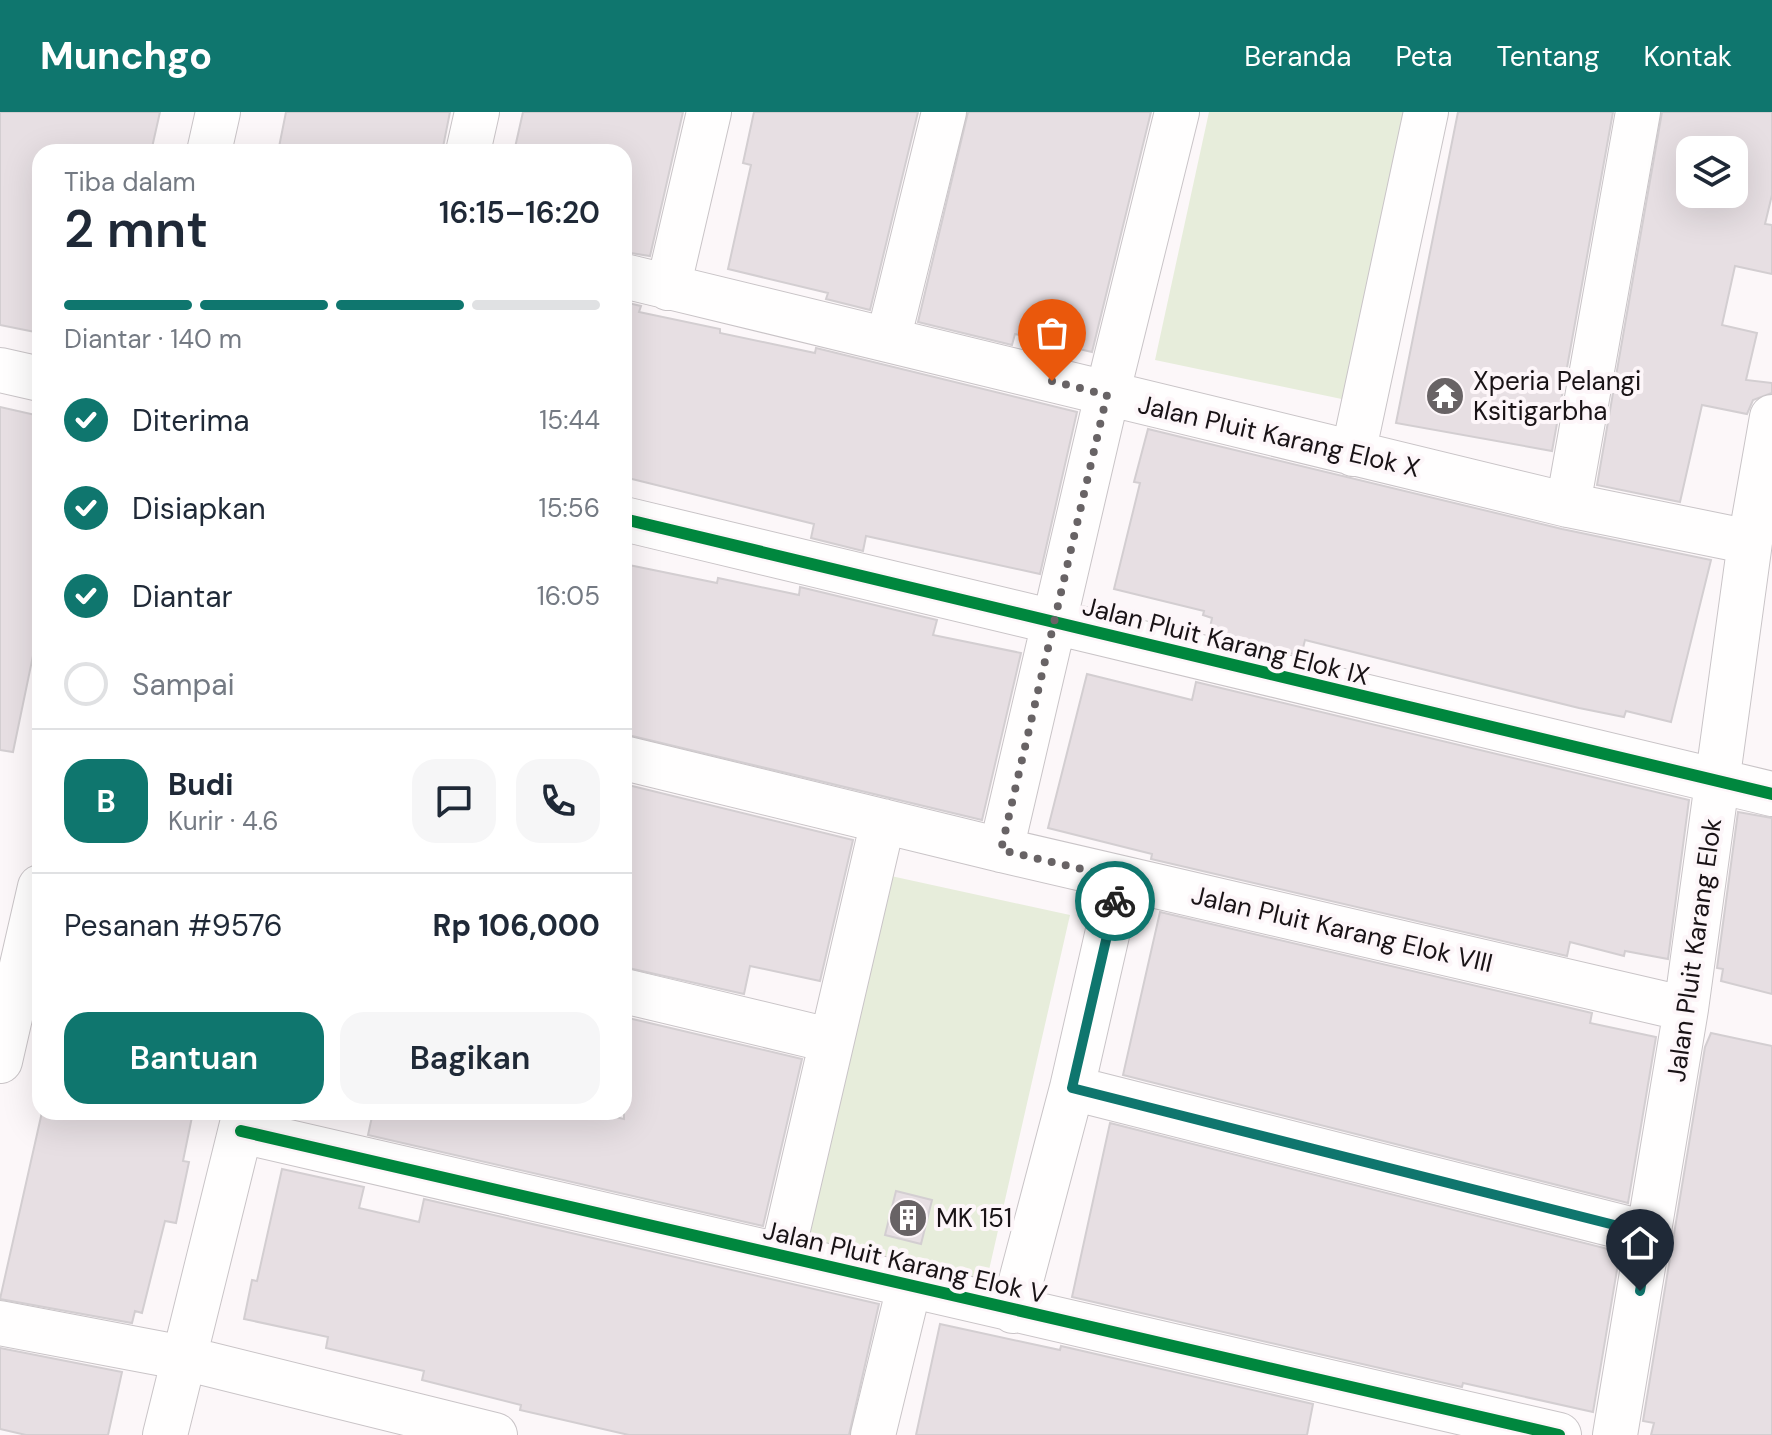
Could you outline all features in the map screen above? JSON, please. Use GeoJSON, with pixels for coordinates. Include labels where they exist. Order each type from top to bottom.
{"type":"FeatureCollection","features":[{"type":"Feature","properties":{"kind":"street"},"geometry":{"type":"LineString","coordinates":[[211,144],[218,112]]}},
{"type":"Feature","properties":{"kind":"street"},"geometry":{"type":"LineString","coordinates":[[470,144],[477,112]]}},
{"type":"Feature","properties":{"kind":"street"},"geometry":{"type":"LineString","coordinates":[[668,288],[709,112]]}},
{"type":"Feature","properties":{"kind":"street"},"geometry":{"type":"LineString","coordinates":[[888,340],[944,112]]}},
{"type":"Feature","properties":{"kind":"street"},"geometry":{"type":"LineString","coordinates":[[1001,850],[1107,395],[1177,112]]}},
{"type":"Feature","properties":{"kind":"street"},"geometry":{"type":"LineString","coordinates":[[1353,454],[1426,112]]}},
{"type":"Feature","properties":{"kind":"street"},"geometry":{"type":"LineString","coordinates":[[1568,505],[1638,112]]}},
{"type":"Feature","properties":{"kind":"street","name":"Jalan Pluit Karang Elok X"},"geometry":{"type":"LineString","coordinates":[[632,278],[1568,505],[1750,542]]}},
{"type":"Feature","properties":{"kind":"street"},"geometry":{"type":"LineString","coordinates":[[0,370],[32,377]]}},
{"type":"Feature","properties":{"kind":"street","name":"Jalan Pluit Karang Elok"},"geometry":{"type":"LineString","coordinates":[[1615,1435],[1686,1009],[1750,542],[1772,417]]}},
{"type":"Feature","properties":{"kind":"street","name":"Jalan Pluit Karang Elok IX"},"geometry":{"type":"LineString","coordinates":[[632,521],[1772,794]]}},
{"type":"Feature","properties":{"kind":"street","name":"Jalan Pluit Karang Elok VIII"},"geometry":{"type":"LineString","coordinates":[[632,760],[1001,850],[1686,1009]]}},
{"type":"Feature","properties":{"kind":"street"},"geometry":{"type":"LineString","coordinates":[[782,1255],[829,1040],[883,821]]}},
{"type":"Feature","properties":{"kind":"street"},"geometry":{"type":"LineString","coordinates":[[1013,1311],[1072,1088],[1120,878]]}},
{"type":"Feature","properties":{"kind":"street"},"geometry":{"type":"LineString","coordinates":[[0,1061],[32,922]]}},
{"type":"Feature","properties":{"kind":"street"},"geometry":{"type":"LineString","coordinates":[[632,993],[829,1040]]}},
{"type":"Feature","properties":{"kind":"street"},"geometry":{"type":"LineString","coordinates":[[1072,1088],[1650,1234]]}},
{"type":"Feature","properties":{"kind":"street"},"geometry":{"type":"LineString","coordinates":[[165,1435],[243,1122]]}},
{"type":"Feature","properties":{"kind":"street","name":"Jalan Pluit Karang Elok V"},"geometry":{"type":"LineString","coordinates":[[243,1122],[909,1287],[1559,1435]]}},
{"type":"Feature","properties":{"kind":"street","name":"Jalan Pluit Karang Elok V"},"geometry":{"type":"LineString","coordinates":[[873,1435],[909,1287]]}},
{"type":"Feature","properties":{"kind":"street"},"geometry":{"type":"LineString","coordinates":[[0,1323],[184,1358],[495,1435]]}},
{"type":"Feature","properties":{"kind":"green space"},"geometry":{"type":"Polygon","coordinates":[[[1209,112],[1416,112],[1356,402],[1155,360],[1209,112]]]}},
{"type":"Feature","properties":{"kind":"green space"},"geometry":{"type":"Polygon","coordinates":[[[891,876],[1070,915],[984,1292],[790,1250],[891,876]]]}},
{"type":"Feature","properties":{"kind":"building"},"geometry":{"type":"Polygon","coordinates":[[[0,112],[160,112],[153,144],[32,144],[32,331],[0,325],[0,112]]]}},
{"type":"Feature","properties":{"kind":"building"},"geometry":{"type":"Polygon","coordinates":[[[286,112],[450,112],[444,144],[280,144],[286,112]]]}},
{"type":"Feature","properties":{"kind":"building"},"geometry":{"type":"Polygon","coordinates":[[[523,112],[683,112],[650,256],[632,253],[632,144],[516,144],[523,112]]]}},
{"type":"Feature","properties":{"kind":"building"},"geometry":{"type":"Polygon","coordinates":[[[754,112],[918,112],[870,310],[826,299],[828,293],[728,269],[751,165],[743,163],[754,112]]]}},
{"type":"Feature","properties":{"kind":"building"},"geometry":{"type":"Polygon","coordinates":[[[968,112],[1151,112],[1092,352],[1015,334],[1012,345],[918,322],[968,112]]]}},
{"type":"Feature","properties":{"kind":"building"},"geometry":{"type":"Polygon","coordinates":[[[1458,112],[1613,112],[1552,451],[1396,423],[1458,112]]]}},
{"type":"Feature","properties":{"kind":"building"},"geometry":{"type":"Polygon","coordinates":[[[1662,112],[1772,112],[1772,195],[1765,224],[1772,225],[1772,274],[1735,266],[1722,325],[1757,333],[1746,380],[1772,383],[1772,393],[1753,400],[1747,414],[1702,405],[1680,502],[1597,485],[1662,112]]]}},
{"type":"Feature","properties":{"kind":"building"},"geometry":{"type":"Polygon","coordinates":[[[632,304],[641,306],[639,312],[720,329],[720,333],[815,353],[816,348],[1077,412],[1040,574],[866,536],[863,551],[811,538],[814,524],[632,479],[632,304]]]}},
{"type":"Feature","properties":{"kind":"building"},"geometry":{"type":"Polygon","coordinates":[[[0,407],[32,414],[32,661],[13,752],[0,750],[0,407]]]}},
{"type":"Feature","properties":{"kind":"building"},"geometry":{"type":"Polygon","coordinates":[[[1148,429],[1562,529],[1711,560],[1671,722],[1626,711],[1624,717],[1579,708],[1305,640],[1301,656],[1209,633],[1212,618],[1203,615],[1204,611],[1114,589],[1140,483],[1134,482],[1148,429]]]}},
{"type":"Feature","properties":{"kind":"building"},"geometry":{"type":"Polygon","coordinates":[[[632,566],[717,583],[718,578],[799,595],[800,587],[937,620],[933,635],[1021,653],[982,820],[632,736],[632,566]]]}},
{"type":"Feature","properties":{"kind":"building"},"geometry":{"type":"Polygon","coordinates":[[[1087,674],[1192,700],[1196,682],[1689,800],[1668,959],[1625,951],[1624,956],[1570,942],[1567,956],[1151,859],[1152,854],[1048,828],[1087,674]]]}},
{"type":"Feature","properties":{"kind":"building"},"geometry":{"type":"Polygon","coordinates":[[[632,786],[853,840],[820,981],[750,966],[744,994],[632,969],[632,786]]]}},
{"type":"Feature","properties":{"kind":"building"},"geometry":{"type":"Polygon","coordinates":[[[1738,812],[1772,818],[1772,994],[1721,981],[1723,969],[1717,968],[1738,812]]]}},
{"type":"Feature","properties":{"kind":"building"},"geometry":{"type":"Polygon","coordinates":[[[1160,912],[1592,1013],[1590,1023],[1656,1037],[1628,1203],[1123,1075],[1160,912]]]}},
{"type":"Feature","properties":{"kind":"building"},"geometry":{"type":"Polygon","coordinates":[[[632,1019],[802,1059],[763,1226],[368,1135],[371,1120],[632,1120],[632,1019]]]}},
{"type":"Feature","properties":{"kind":"building"},"geometry":{"type":"Polygon","coordinates":[[[1711,1033],[1772,1046],[1772,1435],[1651,1435],[1654,1423],[1643,1421],[1705,1047],[1711,1033]]]}},
{"type":"Feature","properties":{"kind":"building"},"geometry":{"type":"Polygon","coordinates":[[[40,1120],[191,1120],[183,1161],[189,1162],[176,1223],[165,1221],[142,1313],[135,1311],[132,1323],[0,1299],[40,1120]]]}},
{"type":"Feature","properties":{"kind":"building"},"geometry":{"type":"Polygon","coordinates":[[[1110,1123],[1620,1252],[1593,1412],[1463,1383],[1462,1387],[1072,1297],[1110,1123]]]}},
{"type":"Feature","properties":{"kind":"building"},"geometry":{"type":"Polygon","coordinates":[[[282,1169],[364,1187],[359,1208],[419,1222],[424,1199],[879,1304],[849,1435],[629,1435],[520,1410],[521,1405],[422,1380],[424,1371],[326,1348],[328,1337],[244,1319],[252,1280],[257,1281],[282,1169]]]}},
{"type":"Feature","properties":{"kind":"building","name":"MK 151"},"geometry":{"type":"Polygon","coordinates":[[[896,1191],[932,1200],[921,1244],[885,1235],[896,1191]]]}},
{"type":"Feature","properties":{"kind":"building"},"geometry":{"type":"Polygon","coordinates":[[[940,1324],[1060,1350],[1061,1346],[1313,1404],[1307,1435],[916,1435],[940,1324]]]}},
{"type":"Feature","properties":{"kind":"building"},"geometry":{"type":"Polygon","coordinates":[[[0,1348],[122,1372],[108,1435],[26,1435],[0,1429],[0,1348]]]}},
{"type":"Feature","properties":{"kind":"cycle path"},"geometry":{"type":"LineString","coordinates":[[632,521],[1772,794]]}},
{"type":"Feature","properties":{"kind":"cycle path"},"geometry":{"type":"LineString","coordinates":[[241,1131],[1559,1435]]}},
{"type":"Feature","properties":{"kind":"way so far"},"geometry":{"type":"LineString","coordinates":[[1052,381],[1107,395],[1001,850],[1120,878],[1115,901]]}},
{"type":"Feature","properties":{"kind":"place","name":"Xperia Pelangi Ksitigarbha"},"geometry":{"type":"Point","coordinates":[1445,396]}},
{"type":"Feature","properties":{"kind":"place","name":"MK 151"},"geometry":{"type":"Point","coordinates":[908,1218]}},
{"type":"Feature","properties":{"kind":"route"},"geometry":{"type":"LineString","coordinates":[[1115,901],[1072,1088],[1650,1234],[1640,1291]]}}]}
